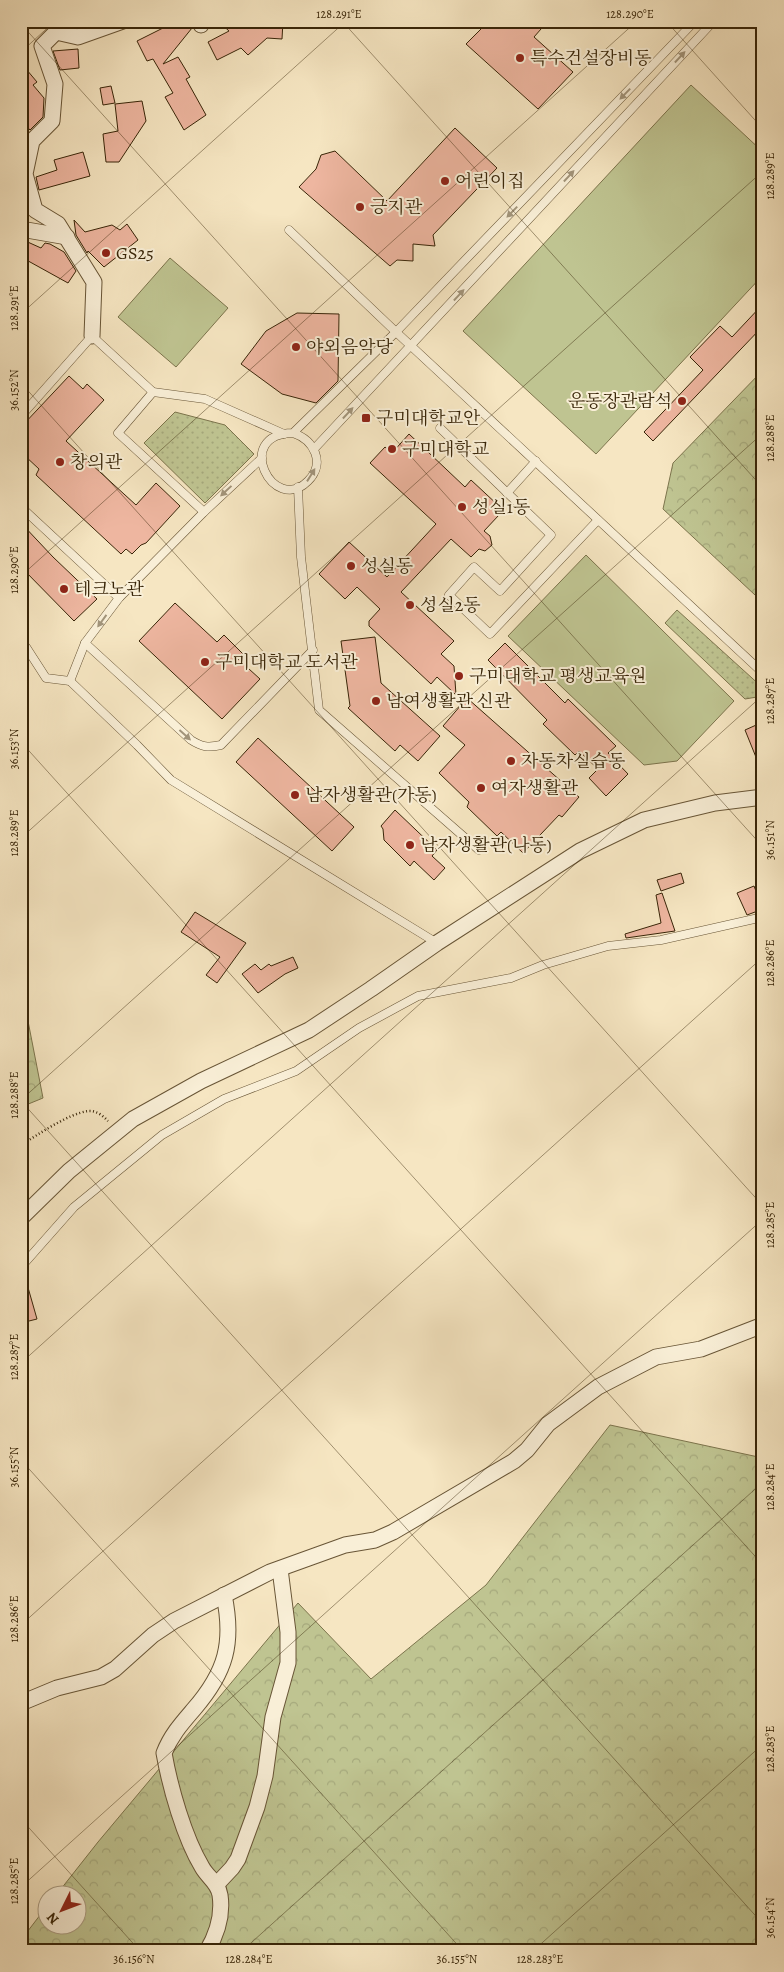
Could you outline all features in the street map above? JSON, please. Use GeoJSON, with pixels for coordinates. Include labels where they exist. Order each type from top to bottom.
{"type":"FeatureCollection","features":[{"type":"Feature","properties":{"kind":"street"},"geometry":{"type":"LineString","coordinates":[[92,336],[94,282],[58,224],[35,210],[25,174],[27,141],[52,121],[55,84],[42,46],[54,27],[78,36],[123,21]]}},
{"type":"Feature","properties":{"kind":"street"},"geometry":{"type":"LineString","coordinates":[[21,229],[66,237]]}},
{"type":"Feature","properties":{"kind":"street"},"geometry":{"type":"LineString","coordinates":[[21,1218],[68,1171],[133,1119],[201,1082],[309,1030],[372,989],[437,943],[580,850],[644,820],[715,803],[763,797]]}},
{"type":"Feature","properties":{"kind":"street"},"geometry":{"type":"LineString","coordinates":[[21,1703],[57,1688],[101,1677],[115,1669],[153,1636],[174,1621],[280,1569],[345,1545],[375,1540],[393,1532],[514,1461],[527,1450],[548,1424],[561,1413],[598,1387],[656,1357],[701,1349],[763,1325]]}},
{"type":"Feature","properties":{"kind":"street"},"geometry":{"type":"LineString","coordinates":[[217,1884],[238,1859],[257,1807],[265,1776],[273,1718],[288,1663],[288,1632],[280,1569]]}},
{"type":"Feature","properties":{"kind":"street"},"geometry":{"type":"LineString","coordinates":[[207,1951],[215,1937],[220,1918],[220,1896],[217,1884],[202,1868],[191,1843],[175,1802],[164,1753],[178,1727],[214,1684],[223,1665],[228,1619],[224,1595]]}},
{"type":"Feature","properties":{"kind":"lane"},"geometry":{"type":"LineString","coordinates":[[293,433],[396,332],[695,21]]}},
{"type":"Feature","properties":{"kind":"lane"},"geometry":{"type":"LineString","coordinates":[[314,449],[711,22]]}},
{"type":"Feature","properties":{"kind":"lane"},"geometry":{"type":"LineString","coordinates":[[289,230],[763,673]]}},
{"type":"Feature","properties":{"kind":"lane"},"geometry":{"type":"LineString","coordinates":[[21,416],[92,336],[153,392],[205,399],[284,434]]}},
{"type":"Feature","properties":{"kind":"lane"},"geometry":{"type":"LineString","coordinates":[[153,392],[118,433],[204,512]]}},
{"type":"Feature","properties":{"kind":"lane"},"geometry":{"type":"LineString","coordinates":[[440,428],[551,535],[500,591],[474,567],[449,595],[490,634],[598,520]]}},
{"type":"Feature","properties":{"kind":"lane"},"geometry":{"type":"LineString","coordinates":[[293,433],[309,441],[317,458],[313,476],[306,483],[289,489],[279,487],[271,482],[262,467],[262,458],[264,449],[269,442],[284,434],[293,433]]}},
{"type":"Feature","properties":{"kind":"lane"},"geometry":{"type":"LineString","coordinates":[[70,681],[86,643],[119,598],[204,512],[262,458]]}},
{"type":"Feature","properties":{"kind":"lane"},"geometry":{"type":"LineString","coordinates":[[507,493],[536,461]]}},
{"type":"Feature","properties":{"kind":"lane"},"geometry":{"type":"LineString","coordinates":[[298,487],[301,557],[319,710],[479,850]]}},
{"type":"Feature","properties":{"kind":"lane"},"geometry":{"type":"LineString","coordinates":[[21,507],[119,598]]}},
{"type":"Feature","properties":{"kind":"lane"},"geometry":{"type":"LineString","coordinates":[[86,643],[191,740],[202,747],[221,745],[313,650]]}},
{"type":"Feature","properties":{"kind":"lane"},"geometry":{"type":"LineString","coordinates":[[21,646],[26,647],[46,678],[70,681],[171,780],[437,943]]}},
{"type":"Feature","properties":{"kind":"lane"},"geometry":{"type":"LineString","coordinates":[[21,1267],[74,1207],[162,1135],[224,1099],[296,1071],[359,1028],[418,996],[511,978],[543,965],[608,946],[661,940],[763,917]]}},
{"type":"Feature","properties":{"kind":"path"},"geometry":{"type":"LineString","coordinates":[[21,1144],[56,1124],[89,1110],[101,1114],[117,1131]]}},
{"type":"Feature","properties":{"kind":"green space"},"geometry":{"type":"Polygon","coordinates":[[[691,85],[763,152],[763,275],[596,454],[463,331],[691,85]]]}},
{"type":"Feature","properties":{"kind":"green space"},"geometry":{"type":"Polygon","coordinates":[[[170,258],[228,308],[176,367],[118,317],[170,258]]]}},
{"type":"Feature","properties":{"kind":"green space"},"geometry":{"type":"Polygon","coordinates":[[[763,370],[763,587],[755,595],[663,509],[673,463],[763,370]]]}},
{"type":"Feature","properties":{"kind":"green space"},"geometry":{"type":"Polygon","coordinates":[[[175,412],[225,425],[254,454],[205,503],[144,443],[175,412]]]}},
{"type":"Feature","properties":{"kind":"green space"},"geometry":{"type":"Polygon","coordinates":[[[586,555],[734,701],[677,761],[644,765],[508,636],[586,555]]]}},
{"type":"Feature","properties":{"kind":"green space"},"geometry":{"type":"Polygon","coordinates":[[[677,610],[763,688],[763,696],[745,699],[665,623],[677,610]]]}},
{"type":"Feature","properties":{"kind":"green space"},"geometry":{"type":"Polygon","coordinates":[[[21,985],[43,1098],[21,1107],[21,985]]]}},
{"type":"Feature","properties":{"kind":"green space"},"geometry":{"type":"Polygon","coordinates":[[[610,1425],[763,1458],[763,1951],[733,1946],[729,1951],[21,1951],[21,1940],[38,1918],[38,1934],[88,1934],[88,1884],[65,1884],[298,1603],[371,1679],[486,1585],[610,1425]]]}},
{"type":"Feature","properties":{"kind":"building"},"geometry":{"type":"Polygon","coordinates":[[[45,21],[94,21],[77,27],[58,23],[49,26],[44,24],[45,21]]]}},
{"type":"Feature","properties":{"kind":"building"},"geometry":{"type":"Polygon","coordinates":[[[154,21],[192,21],[192,28],[163,64],[178,57],[190,77],[186,79],[206,115],[184,130],[165,97],[173,93],[153,59],[147,61],[137,41],[163,28],[154,21]]]}},
{"type":"Feature","properties":{"kind":"building"},"geometry":{"type":"Polygon","coordinates":[[[218,21],[283,21],[282,39],[267,38],[248,55],[241,48],[217,60],[208,42],[229,31],[218,21]]]}},
{"type":"Feature","properties":{"kind":"building","name":"특수건설장비동"},"geometry":{"type":"Polygon","coordinates":[[[489,21],[548,21],[534,37],[573,72],[538,109],[466,44],[489,21]]]}},
{"type":"Feature","properties":{"kind":"building"},"geometry":{"type":"Polygon","coordinates":[[[78,49],[79,68],[60,70],[53,51],[78,49]]]}},
{"type":"Feature","properties":{"kind":"building"},"geometry":{"type":"Polygon","coordinates":[[[21,63],[37,82],[33,85],[44,98],[43,117],[30,130],[21,120],[21,63]]]}},
{"type":"Feature","properties":{"kind":"building"},"geometry":{"type":"Polygon","coordinates":[[[111,86],[115,103],[103,105],[100,88],[111,86]]]}},
{"type":"Feature","properties":{"kind":"building"},"geometry":{"type":"Polygon","coordinates":[[[142,101],[146,121],[119,162],[106,162],[103,134],[118,131],[115,104],[142,101]]]}},
{"type":"Feature","properties":{"kind":"building"},"geometry":{"type":"Polygon","coordinates":[[[455,128],[497,168],[433,235],[435,246],[413,244],[413,261],[397,260],[390,266],[299,187],[316,169],[321,155],[335,151],[387,201],[455,128]]]}},
{"type":"Feature","properties":{"kind":"building"},"geometry":{"type":"Polygon","coordinates":[[[83,152],[90,176],[39,190],[36,177],[57,170],[54,160],[83,152]]]}},
{"type":"Feature","properties":{"kind":"building","name":"GS25"},"geometry":{"type":"Polygon","coordinates":[[[74,220],[85,232],[112,225],[120,230],[127,224],[138,240],[104,267],[88,251],[87,253],[76,235],[74,220]]]}},
{"type":"Feature","properties":{"kind":"building"},"geometry":{"type":"Polygon","coordinates":[[[21,239],[41,248],[45,243],[50,244],[64,252],[76,271],[68,283],[21,257],[21,239]]]}},
{"type":"Feature","properties":{"kind":"building","name":"운동장관람석"},"geometry":{"type":"Polygon","coordinates":[[[763,304],[763,326],[653,441],[644,432],[703,370],[690,357],[720,326],[732,337],[763,304]]]}},
{"type":"Feature","properties":{"kind":"building","name":"야외음악당"},"geometry":{"type":"Polygon","coordinates":[[[297,313],[339,314],[338,381],[316,403],[282,394],[241,364],[266,331],[297,313]]]}},
{"type":"Feature","properties":{"kind":"building","name":"창의관"},"geometry":{"type":"Polygon","coordinates":[[[69,376],[83,389],[87,384],[104,400],[66,441],[136,505],[156,483],[180,506],[146,543],[141,545],[132,554],[126,549],[121,554],[36,475],[39,469],[24,455],[28,450],[28,432],[22,426],[69,376]]]}},
{"type":"Feature","properties":{"kind":"building","name":"성실동"},"geometry":{"type":"Polygon","coordinates":[[[409,434],[465,487],[471,480],[500,507],[495,512],[499,515],[484,531],[490,536],[492,545],[485,551],[479,549],[471,557],[451,539],[401,592],[454,641],[441,654],[454,666],[456,695],[437,677],[431,684],[369,626],[369,621],[380,609],[357,587],[345,599],[319,574],[349,542],[387,577],[436,524],[370,463],[385,447],[392,453],[409,434]]]}},
{"type":"Feature","properties":{"kind":"building","name":"테크노관"},"geometry":{"type":"Polygon","coordinates":[[[21,523],[97,599],[74,621],[21,567],[21,523]]]}},
{"type":"Feature","properties":{"kind":"building"},"geometry":{"type":"Polygon","coordinates":[[[175,603],[217,642],[224,635],[243,654],[238,659],[260,679],[222,719],[139,641],[175,603]]]}},
{"type":"Feature","properties":{"kind":"building","name":"남여생활관 신관"},"geometry":{"type":"Polygon","coordinates":[[[375,637],[381,683],[440,736],[418,761],[400,745],[395,751],[348,708],[350,706],[341,641],[375,637]]]}},
{"type":"Feature","properties":{"kind":"building"},"geometry":{"type":"Polygon","coordinates":[[[505,643],[565,703],[568,699],[616,746],[608,753],[628,774],[606,796],[589,778],[598,769],[579,751],[575,755],[543,724],[547,720],[488,660],[505,643]]]}},
{"type":"Feature","properties":{"kind":"building"},"geometry":{"type":"Polygon","coordinates":[[[467,698],[579,797],[562,817],[559,815],[523,853],[501,832],[497,836],[467,807],[469,802],[439,773],[465,745],[443,726],[467,698]]]}},
{"type":"Feature","properties":{"kind":"building"},"geometry":{"type":"Polygon","coordinates":[[[763,722],[763,772],[762,772],[745,730],[763,722]]]}},
{"type":"Feature","properties":{"kind":"building","name":"남자생활관(가동)"},"geometry":{"type":"Polygon","coordinates":[[[258,738],[354,827],[332,851],[236,762],[258,738]]]}},
{"type":"Feature","properties":{"kind":"building","name":"남자생활관(나동)"},"geometry":{"type":"Polygon","coordinates":[[[395,810],[437,850],[432,856],[445,868],[434,880],[414,861],[410,866],[384,840],[381,826],[395,810]]]}},
{"type":"Feature","properties":{"kind":"building"},"geometry":{"type":"Polygon","coordinates":[[[681,873],[684,883],[661,891],[657,880],[681,873]]]}},
{"type":"Feature","properties":{"kind":"building"},"geometry":{"type":"Polygon","coordinates":[[[754,886],[763,909],[747,915],[737,893],[754,886]]]}},
{"type":"Feature","properties":{"kind":"building"},"geometry":{"type":"Polygon","coordinates":[[[662,893],[675,931],[626,938],[625,934],[661,923],[656,895],[662,893]]]}},
{"type":"Feature","properties":{"kind":"building"},"geometry":{"type":"Polygon","coordinates":[[[195,912],[246,943],[217,983],[206,975],[220,957],[181,932],[195,912]]]}},
{"type":"Feature","properties":{"kind":"building"},"geometry":{"type":"Polygon","coordinates":[[[293,957],[298,968],[285,974],[258,993],[242,974],[255,964],[261,970],[269,964],[271,966],[293,957]]]}},
{"type":"Feature","properties":{"kind":"building"},"geometry":{"type":"Polygon","coordinates":[[[21,1277],[25,1277],[37,1319],[21,1323],[21,1277]]]}},
{"type":"Feature","properties":{"kind":"place","name":"특수건설장비동"},"geometry":{"type":"Point","coordinates":[520,58]}},
{"type":"Feature","properties":{"kind":"place","name":"어린이집"},"geometry":{"type":"Point","coordinates":[445,181]}},
{"type":"Feature","properties":{"kind":"place","name":"긍지관"},"geometry":{"type":"Point","coordinates":[360,207]}},
{"type":"Feature","properties":{"kind":"place","name":"GS25"},"geometry":{"type":"Point","coordinates":[106,253]}},
{"type":"Feature","properties":{"kind":"place","name":"야외음악당"},"geometry":{"type":"Point","coordinates":[296,347]}},
{"type":"Feature","properties":{"kind":"place","name":"운동장관람석"},"geometry":{"type":"Point","coordinates":[682,401]}},
{"type":"Feature","properties":{"kind":"place","name":"구미대학교안"},"geometry":{"type":"Point","coordinates":[366,418]}},
{"type":"Feature","properties":{"kind":"place","name":"구미대학교"},"geometry":{"type":"Point","coordinates":[392,449]}},
{"type":"Feature","properties":{"kind":"place","name":"창의관"},"geometry":{"type":"Point","coordinates":[60,462]}},
{"type":"Feature","properties":{"kind":"place","name":"성실1동"},"geometry":{"type":"Point","coordinates":[462,507]}},
{"type":"Feature","properties":{"kind":"place","name":"성실동"},"geometry":{"type":"Point","coordinates":[351,566]}},
{"type":"Feature","properties":{"kind":"place","name":"테크노관"},"geometry":{"type":"Point","coordinates":[64,589]}},
{"type":"Feature","properties":{"kind":"place","name":"성실2동"},"geometry":{"type":"Point","coordinates":[410,605]}},
{"type":"Feature","properties":{"kind":"place","name":"구미대학교 도서관"},"geometry":{"type":"Point","coordinates":[205,662]}},
{"type":"Feature","properties":{"kind":"place","name":"구미대학교 평생교육원"},"geometry":{"type":"Point","coordinates":[459,676]}},
{"type":"Feature","properties":{"kind":"place","name":"남여생활관 신관"},"geometry":{"type":"Point","coordinates":[376,701]}},
{"type":"Feature","properties":{"kind":"place","name":"자동차실습동"},"geometry":{"type":"Point","coordinates":[511,761]}},
{"type":"Feature","properties":{"kind":"place","name":"여자생활관"},"geometry":{"type":"Point","coordinates":[481,788]}},
{"type":"Feature","properties":{"kind":"place","name":"남자생활관(가동)"},"geometry":{"type":"Point","coordinates":[295,795]}},
{"type":"Feature","properties":{"kind":"place","name":"남자생활관(나동)"},"geometry":{"type":"Point","coordinates":[410,845]}}]}
